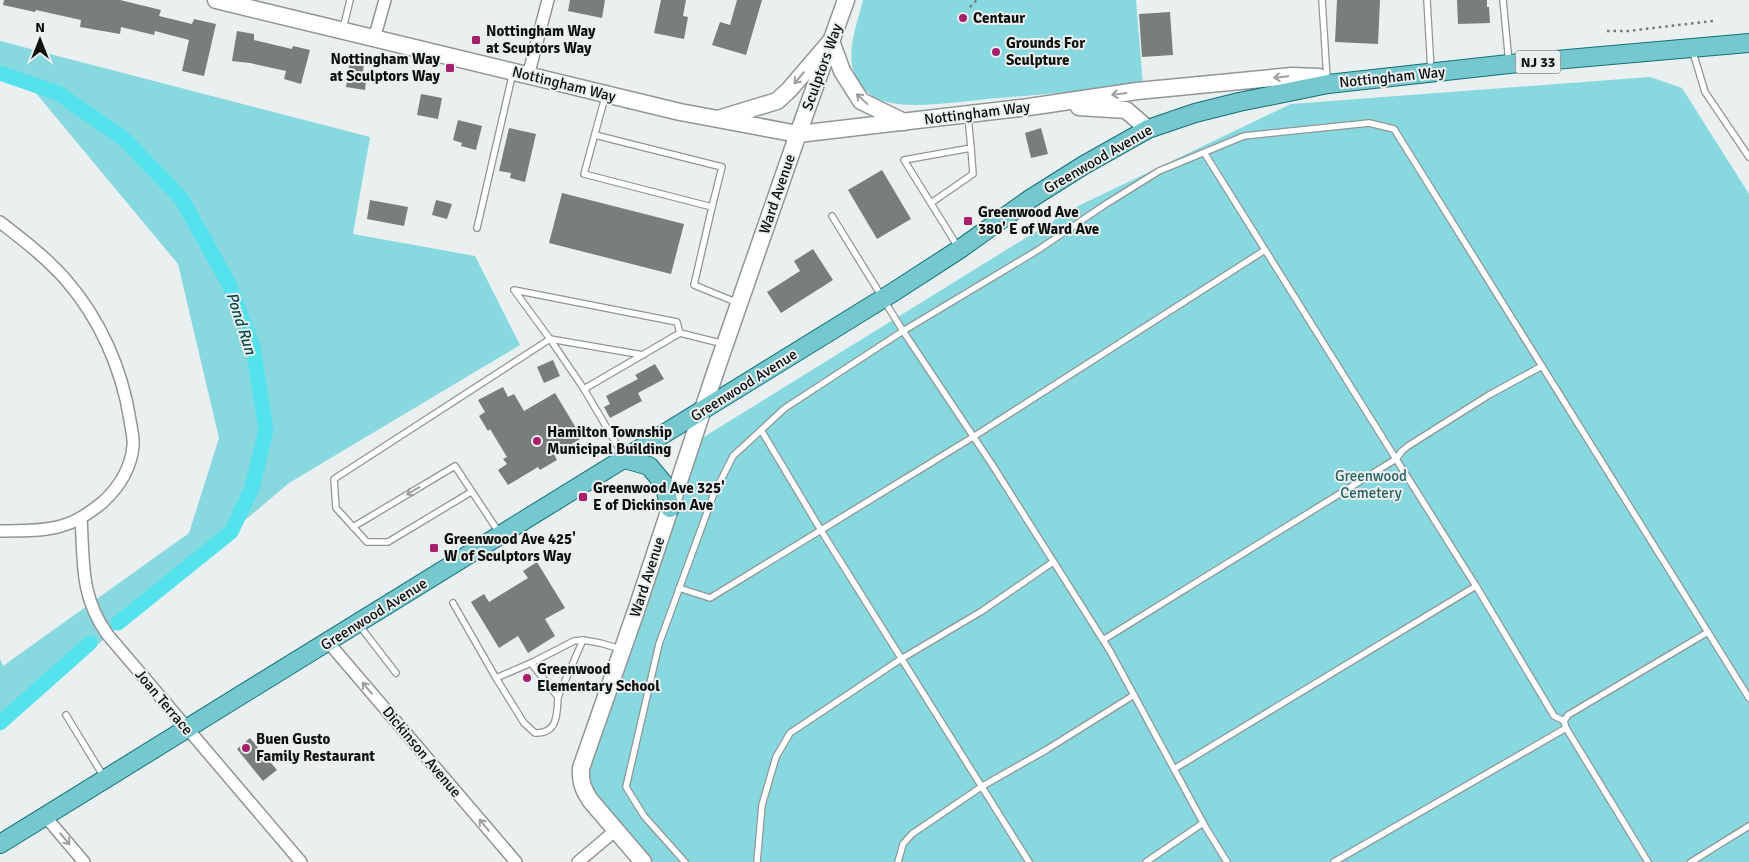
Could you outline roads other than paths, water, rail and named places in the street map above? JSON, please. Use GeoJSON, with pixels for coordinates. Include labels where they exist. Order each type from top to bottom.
{"type":"FeatureCollection","features":[{"type":"Feature","properties":{"kind":"main road","name":"Nottingham Way"},"geometry":{"type":"LineString","coordinates":[[1328,84],[1509,64],[1749,43]]}},
{"type":"Feature","properties":{"kind":"main road","name":"Greenwood Avenue"},"geometry":{"type":"LineString","coordinates":[[0,844],[703,411],[960,250],[1030,198],[1148,129],[1195,113],[1328,84]]}},
{"type":"Feature","properties":{"kind":"main road"},"geometry":{"type":"LineString","coordinates":[[625,459],[649,466],[664,484],[670,508]]}},
{"type":"Feature","properties":{"kind":"street","name":"Nottingham Way"},"geometry":{"type":"LineString","coordinates":[[216,0],[236,2],[374,39],[680,112],[798,134],[1030,107],[1137,91],[1292,76],[1319,77],[1328,84]]}},
{"type":"Feature","properties":{"kind":"street"},"geometry":{"type":"LineString","coordinates":[[374,39],[385,0]]}},
{"type":"Feature","properties":{"kind":"street"},"geometry":{"type":"LineString","coordinates":[[521,74],[548,0]]}},
{"type":"Feature","properties":{"kind":"street","name":"Sculptors Way"},"geometry":{"type":"LineString","coordinates":[[798,134],[846,0]]}},
{"type":"Feature","properties":{"kind":"street"},"geometry":{"type":"LineString","coordinates":[[717,119],[777,101],[830,41],[842,71],[861,101],[904,122]]}},
{"type":"Feature","properties":{"kind":"street"},"geometry":{"type":"LineString","coordinates":[[1030,107],[1092,107],[1126,110],[1148,129]]}},
{"type":"Feature","properties":{"kind":"street","name":"Ward Avenue"},"geometry":{"type":"LineString","coordinates":[[643,862],[590,800],[583,790],[580,773],[798,134]]}},
{"type":"Feature","properties":{"kind":"street"},"geometry":{"type":"LineString","coordinates":[[0,222],[46,259],[84,302],[99,327],[121,380],[128,408],[133,443],[130,462],[124,477],[114,492],[81,518],[46,530],[0,531]]}},
{"type":"Feature","properties":{"kind":"street","name":"Joan Terrace"},"geometry":{"type":"LineString","coordinates":[[81,518],[85,583],[89,601],[97,619],[107,634],[300,862]]}},
{"type":"Feature","properties":{"kind":"street","name":"Dickinson Avenue"},"geometry":{"type":"LineString","coordinates":[[328,642],[516,862]]}},
{"type":"Feature","properties":{"kind":"street"},"geometry":{"type":"LineString","coordinates":[[45,816],[84,862]]}},
{"type":"Feature","properties":{"kind":"street"},"geometry":{"type":"LineString","coordinates":[[578,862],[616,830]]}},
{"type":"Feature","properties":{"kind":"lane"},"geometry":{"type":"LineString","coordinates":[[342,31],[350,0]]}},
{"type":"Feature","properties":{"kind":"lane"},"geometry":{"type":"LineString","coordinates":[[1322,0],[1328,84]]}},
{"type":"Feature","properties":{"kind":"lane"},"geometry":{"type":"LineString","coordinates":[[1427,0],[1431,73]]}},
{"type":"Feature","properties":{"kind":"lane"},"geometry":{"type":"LineString","coordinates":[[1503,0],[1509,64]]}},
{"type":"Feature","properties":{"kind":"lane"},"geometry":{"type":"LineString","coordinates":[[1692,48],[1704,92],[1749,156]]}},
{"type":"Feature","properties":{"kind":"lane"},"geometry":{"type":"LineString","coordinates":[[477,228],[521,74]]}},
{"type":"Feature","properties":{"kind":"lane"},"geometry":{"type":"LineString","coordinates":[[606,94],[584,174],[712,208]]}},
{"type":"Feature","properties":{"kind":"lane"},"geometry":{"type":"LineString","coordinates":[[931,203],[973,174],[968,114]]}},
{"type":"Feature","properties":{"kind":"lane"},"geometry":{"type":"LineString","coordinates":[[685,862],[644,816],[626,787],[659,644],[713,496],[733,456],[785,408],[903,331],[1038,250],[1106,204],[1160,171],[1205,154],[1244,136],[1369,123],[1394,129],[1749,698]]}},
{"type":"Feature","properties":{"kind":"lane"},"geometry":{"type":"LineString","coordinates":[[595,135],[722,167],[694,285],[740,304]]}},
{"type":"Feature","properties":{"kind":"lane"},"geometry":{"type":"LineString","coordinates":[[960,250],[904,160],[971,148]]}},
{"type":"Feature","properties":{"kind":"lane"},"geometry":{"type":"LineString","coordinates":[[1205,154],[1476,586],[1554,716],[1565,724],[1648,862]]}},
{"type":"Feature","properties":{"kind":"lane"},"geometry":{"type":"LineString","coordinates":[[832,216],[903,331],[973,436],[1103,640],[1227,862]]}},
{"type":"Feature","properties":{"kind":"lane"},"geometry":{"type":"LineString","coordinates":[[679,588],[710,598],[973,436],[1265,250]]}},
{"type":"Feature","properties":{"kind":"lane"},"geometry":{"type":"LineString","coordinates":[[625,459],[584,388],[514,290],[677,322],[680,333]]}},
{"type":"Feature","properties":{"kind":"lane"},"geometry":{"type":"LineString","coordinates":[[584,388],[680,333],[726,344]]}},
{"type":"Feature","properties":{"kind":"lane"},"geometry":{"type":"LineString","coordinates":[[471,492],[388,542],[366,542],[336,508],[334,479],[550,339],[643,355]]}},
{"type":"Feature","properties":{"kind":"lane"},"geometry":{"type":"LineString","coordinates":[[1103,640],[1396,460],[1402,450],[1489,394],[1542,366]]}},
{"type":"Feature","properties":{"kind":"lane"},"geometry":{"type":"LineString","coordinates":[[761,430],[821,531],[1028,862]]}},
{"type":"Feature","properties":{"kind":"lane"},"geometry":{"type":"LineString","coordinates":[[353,527],[455,466],[501,535]]}},
{"type":"Feature","properties":{"kind":"lane"},"geometry":{"type":"LineString","coordinates":[[757,862],[762,805],[776,757],[790,733],[901,659],[982,611],[1053,562]]}},
{"type":"Feature","properties":{"kind":"lane"},"geometry":{"type":"LineString","coordinates":[[1174,769],[1476,586]]}},
{"type":"Feature","properties":{"kind":"lane"},"geometry":{"type":"LineString","coordinates":[[453,603],[524,723],[535,733],[547,731],[554,725],[557,718],[558,697],[583,640]]}},
{"type":"Feature","properties":{"kind":"lane"},"geometry":{"type":"LineString","coordinates":[[358,624],[396,673]]}},
{"type":"Feature","properties":{"kind":"lane"},"geometry":{"type":"LineString","coordinates":[[1334,862],[1565,724],[1568,715],[1708,632]]}},
{"type":"Feature","properties":{"kind":"lane"},"geometry":{"type":"LineString","coordinates":[[496,678],[531,663],[567,643],[583,640],[623,650]]}},
{"type":"Feature","properties":{"kind":"lane"},"geometry":{"type":"LineString","coordinates":[[531,663],[558,697]]}},
{"type":"Feature","properties":{"kind":"lane"},"geometry":{"type":"LineString","coordinates":[[898,862],[903,844],[912,834],[981,787],[1046,750],[1134,695]]}},
{"type":"Feature","properties":{"kind":"lane"},"geometry":{"type":"LineString","coordinates":[[66,715],[106,779]]}},
{"type":"Feature","properties":{"kind":"lane"},"geometry":{"type":"LineString","coordinates":[[1146,862],[1203,822]]}},
{"type":"Feature","properties":{"kind":"lane"},"geometry":{"type":"LineString","coordinates":[[1692,862],[1749,826]]}},
{"type":"Feature","properties":{"kind":"waterway","name":"Pond Run"},"geometry":{"type":"LineString","coordinates":[[0,73],[58,93],[124,139],[181,198],[229,284],[253,347],[266,430],[252,488],[231,532],[118,623]]}},
{"type":"Feature","properties":{"kind":"waterway"},"geometry":{"type":"LineString","coordinates":[[0,723],[90,643]]}},
{"type":"Feature","properties":{"kind":"place","name":"Centaur"},"geometry":{"type":"Point","coordinates":[963,18]}},
{"type":"Feature","properties":{"kind":"place","name":"Nottingham Way at Scuptors Way"},"geometry":{"type":"Point","coordinates":[476,40]}},
{"type":"Feature","properties":{"kind":"place","name":"Grounds For Sculpture"},"geometry":{"type":"Point","coordinates":[996,52]}},
{"type":"Feature","properties":{"kind":"place","name":"Nottingham Way at Sculptors Way"},"geometry":{"type":"Point","coordinates":[450,68]}},
{"type":"Feature","properties":{"kind":"place","name":"Greenwood Ave 380' E of Ward Ave"},"geometry":{"type":"Point","coordinates":[968,221]}},
{"type":"Feature","properties":{"kind":"place","name":"Hamilton Township Municipal Building"},"geometry":{"type":"Point","coordinates":[537,441]}},
{"type":"Feature","properties":{"kind":"place","name":"Greenwood Ave 325' E of Dickinson Ave"},"geometry":{"type":"Point","coordinates":[583,497]}},
{"type":"Feature","properties":{"kind":"place","name":"Greenwood Ave 425' W of Sculptors Way"},"geometry":{"type":"Point","coordinates":[434,548]}},
{"type":"Feature","properties":{"kind":"place","name":"Greenwood Elementary School"},"geometry":{"type":"Point","coordinates":[527,678]}},
{"type":"Feature","properties":{"kind":"place","name":"Buen Gusto Family Restaurant"},"geometry":{"type":"Point","coordinates":[246,748]}},
{"type":"Feature","properties":{"kind":"park label","name":"Greenwood Cemetery"},"geometry":{"type":"Point","coordinates":[1371,484]}}]}
